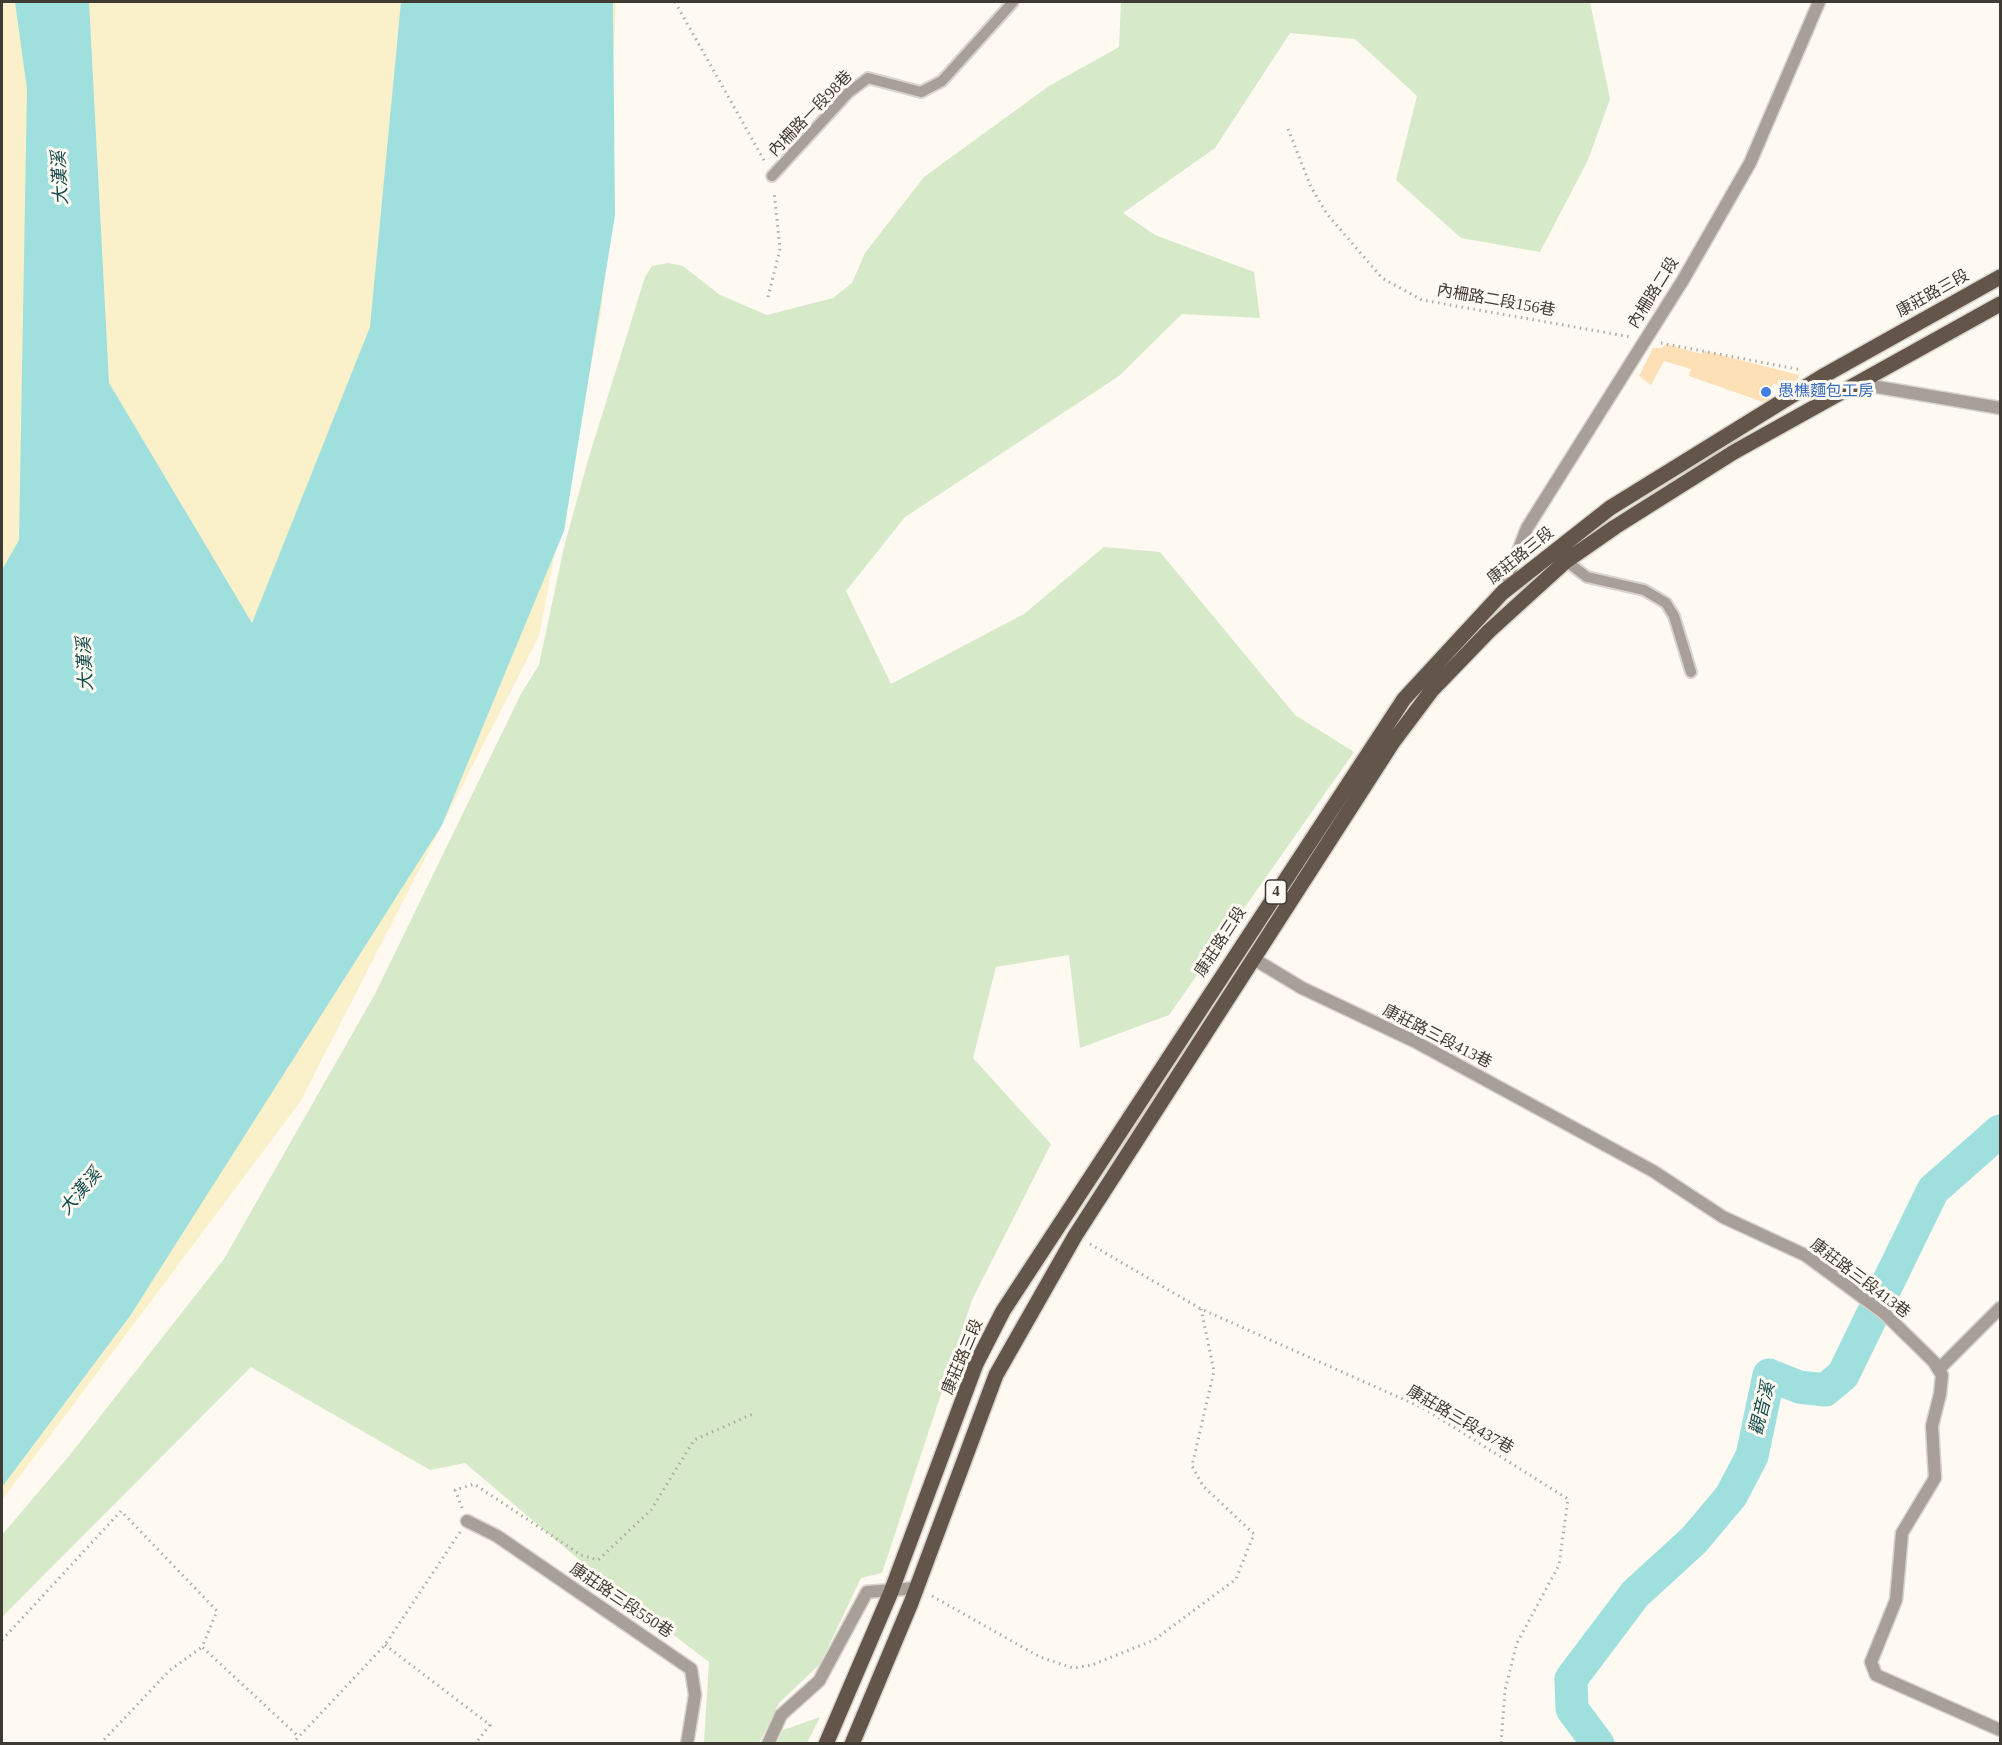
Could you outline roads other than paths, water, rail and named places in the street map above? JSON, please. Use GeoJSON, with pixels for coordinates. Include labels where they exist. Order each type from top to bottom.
{"type":"FeatureCollection","features":[{"type":"Feature","properties":{"kind":"main road","name":"康莊路三段"},"geometry":{"type":"LineString","coordinates":[[852,1743],[917,1588],[996,1375],[1075,1236],[1393,742],[1432,690],[1610,508],[1826,375],[2001,277]]}},
{"type":"Feature","properties":{"kind":"main road","name":"康莊路三段"},"geometry":{"type":"LineString","coordinates":[[826,1743],[891,1592],[976,1365],[1003,1311],[1404,699],[1502,593],[1734,452],[2001,304]]}},
{"type":"Feature","properties":{"kind":"street","name":"內柵路二段"},"geometry":{"type":"LineString","coordinates":[[1502,593],[1527,528],[1683,280],[1750,163],[1820,2]]}},
{"type":"Feature","properties":{"kind":"street"},"geometry":{"type":"LineString","coordinates":[[1860,384],[2001,408]]}},
{"type":"Feature","properties":{"kind":"street","name":"康莊路三段413巷"},"geometry":{"type":"LineString","coordinates":[[1254,958],[1302,988],[1414,1041],[1653,1171],[1723,1217],[1805,1255],[1884,1313],[1934,1362],[1938,1369]]}},
{"type":"Feature","properties":{"kind":"street"},"geometry":{"type":"LineString","coordinates":[[2001,1308],[1938,1369],[1942,1375],[1932,1426],[1935,1478],[1902,1533],[1896,1600],[1871,1662],[1876,1675],[2001,1730]]}},
{"type":"Feature","properties":{"kind":"street","name":"康莊路三段550巷"},"geometry":{"type":"LineString","coordinates":[[467,1521],[497,1536],[692,1669],[695,1695],[687,1743]]}},
{"type":"Feature","properties":{"kind":"street"},"geometry":{"type":"LineString","coordinates":[[768,1743],[781,1716],[819,1681],[867,1592],[891,1592],[917,1588]]}},
{"type":"Feature","properties":{"kind":"lane","name":"內柵路一段98巷"},"geometry":{"type":"LineString","coordinates":[[772,176],[848,93],[868,78],[921,92],[942,81],[1013,2]]}},
{"type":"Feature","properties":{"kind":"lane"},"geometry":{"type":"LineString","coordinates":[[1561,557],[1587,577],[1644,590],[1666,603],[1674,616],[1691,672]]}},
{"type":"Feature","properties":{"kind":"water","name":"大漢溪"},"geometry":{"type":"Polygon","coordinates":[[[15,2],[89,2],[109,383],[252,623],[370,327],[401,2],[613,2],[615,215],[564,531],[442,825],[130,1316],[2,1487],[2,570],[19,540],[27,89],[15,2]]]}},
{"type":"Feature","properties":{"kind":"waterway","name":"觀音溪"},"geometry":{"type":"LineString","coordinates":[[1598,1744],[1572,1709],[1571,1679],[1635,1594],[1694,1540],[1731,1496],[1752,1456],[1769,1375],[1799,1387],[1825,1390],[1843,1375],[1933,1190],[2000,1131]]}},
{"type":"Feature","properties":{"kind":"place","name":"愚樵麵包工房"},"geometry":{"type":"Point","coordinates":[1766,392]}}]}
